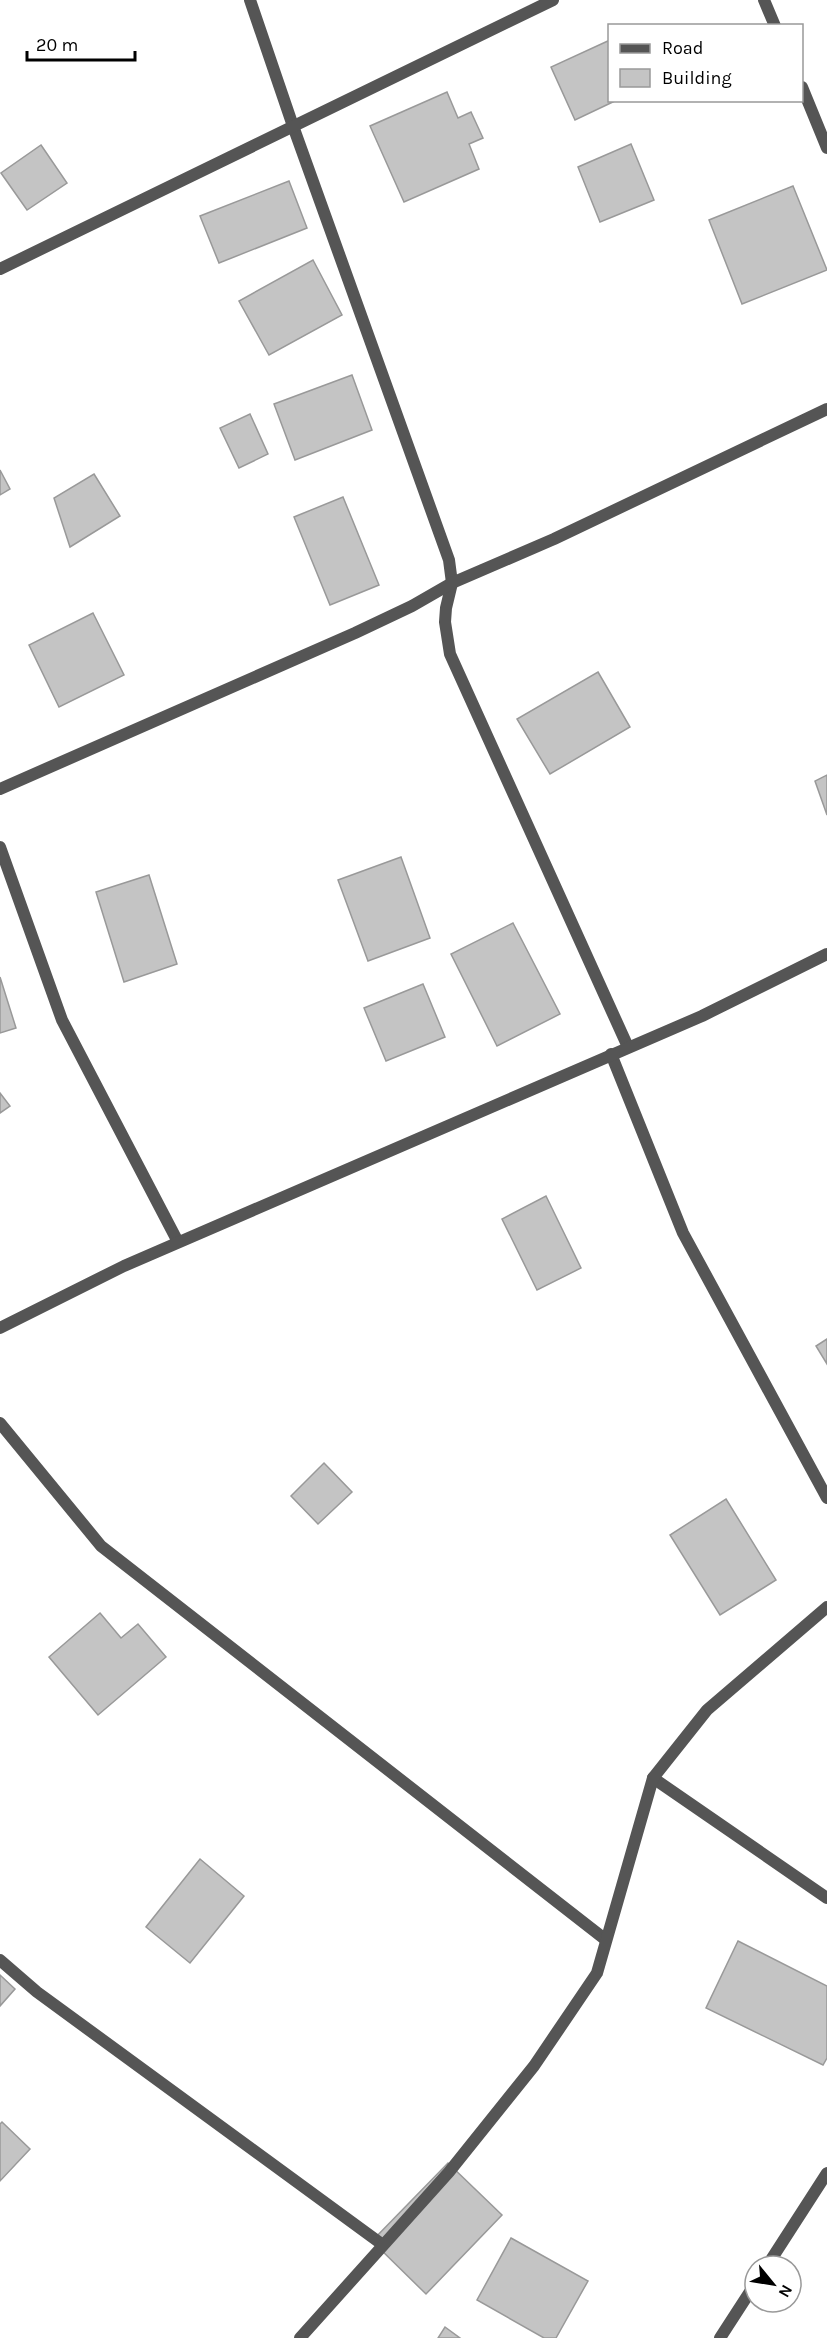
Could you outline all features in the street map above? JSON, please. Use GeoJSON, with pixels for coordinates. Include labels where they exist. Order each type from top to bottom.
{"type":"FeatureCollection","features":[{"type":"Feature","properties":{"kind":"street"},"geometry":{"type":"LineString","coordinates":[[250,0],[448,560],[452,584],[445,622],[450,654],[628,1047]]}},
{"type":"Feature","properties":{"kind":"street"},"geometry":{"type":"LineString","coordinates":[[0,269],[553,0]]}},
{"type":"Feature","properties":{"kind":"street"},"geometry":{"type":"LineString","coordinates":[[764,0],[774,24]]}},
{"type":"Feature","properties":{"kind":"street"},"geometry":{"type":"LineString","coordinates":[[803,92],[827,148]]}},
{"type":"Feature","properties":{"kind":"street"},"geometry":{"type":"LineString","coordinates":[[0,789],[355,633],[452,584],[554,539],[827,409]]}},
{"type":"Feature","properties":{"kind":"street"},"geometry":{"type":"LineString","coordinates":[[0,847],[63,1020],[178,1242]]}},
{"type":"Feature","properties":{"kind":"street"},"geometry":{"type":"LineString","coordinates":[[0,1328],[124,1266],[702,1016],[827,954]]}},
{"type":"Feature","properties":{"kind":"street"},"geometry":{"type":"LineString","coordinates":[[611,1054],[683,1233],[827,1498]]}},
{"type":"Feature","properties":{"kind":"street"},"geometry":{"type":"LineString","coordinates":[[0,1423],[101,1546],[606,1940]]}},
{"type":"Feature","properties":{"kind":"street"},"geometry":{"type":"LineString","coordinates":[[300,2338],[449,2172],[534,2066],[597,1972],[653,1778],[706,1710],[827,1608]]}},
{"type":"Feature","properties":{"kind":"street"},"geometry":{"type":"LineString","coordinates":[[653,1778],[827,1898]]}},
{"type":"Feature","properties":{"kind":"street"},"geometry":{"type":"LineString","coordinates":[[0,1960],[37,1992],[383,2245]]}},
{"type":"Feature","properties":{"kind":"street"},"geometry":{"type":"LineString","coordinates":[[775,2254],[827,2173]]}},
{"type":"Feature","properties":{"kind":"street"},"geometry":{"type":"LineString","coordinates":[[720,2338],[743,2303]]}},
{"type":"Feature","properties":{"kind":"building"},"geometry":{"type":"Polygon","coordinates":[[[608,41],[608,102],[613,102],[575,120],[551,67],[608,41]]]}},
{"type":"Feature","properties":{"kind":"building"},"geometry":{"type":"Polygon","coordinates":[[[447,92],[458,118],[471,112],[483,138],[469,144],[479,169],[404,202],[370,126],[447,92]]]}},
{"type":"Feature","properties":{"kind":"building"},"geometry":{"type":"Polygon","coordinates":[[[631,144],[654,200],[600,222],[578,167],[631,144]]]}},
{"type":"Feature","properties":{"kind":"building"},"geometry":{"type":"Polygon","coordinates":[[[41,145],[67,183],[27,210],[1,173],[41,145]]]}},
{"type":"Feature","properties":{"kind":"building"},"geometry":{"type":"Polygon","coordinates":[[[289,181],[307,228],[219,263],[200,216],[289,181]]]}},
{"type":"Feature","properties":{"kind":"building"},"geometry":{"type":"Polygon","coordinates":[[[793,186],[827,270],[742,304],[709,220],[793,186]]]}},
{"type":"Feature","properties":{"kind":"building"},"geometry":{"type":"Polygon","coordinates":[[[313,260],[342,315],[269,355],[239,301],[313,260]]]}},
{"type":"Feature","properties":{"kind":"building"},"geometry":{"type":"Polygon","coordinates":[[[352,375],[372,430],[295,460],[274,404],[352,375]]]}},
{"type":"Feature","properties":{"kind":"building"},"geometry":{"type":"Polygon","coordinates":[[[250,414],[268,454],[239,468],[220,428],[250,414]]]}},
{"type":"Feature","properties":{"kind":"building"},"geometry":{"type":"Polygon","coordinates":[[[0,470],[10,489],[0,495],[0,470]]]}},
{"type":"Feature","properties":{"kind":"building"},"geometry":{"type":"Polygon","coordinates":[[[94,474],[120,516],[70,547],[54,498],[94,474]]]}},
{"type":"Feature","properties":{"kind":"building"},"geometry":{"type":"Polygon","coordinates":[[[343,497],[379,585],[330,605],[294,517],[343,497]]]}},
{"type":"Feature","properties":{"kind":"building"},"geometry":{"type":"Polygon","coordinates":[[[93,613],[124,675],[59,707],[29,645],[93,613]]]}},
{"type":"Feature","properties":{"kind":"building"},"geometry":{"type":"Polygon","coordinates":[[[598,672],[630,727],[550,774],[517,719],[598,672]]]}},
{"type":"Feature","properties":{"kind":"building"},"geometry":{"type":"Polygon","coordinates":[[[827,775],[827,815],[815,781],[827,775]]]}},
{"type":"Feature","properties":{"kind":"building"},"geometry":{"type":"Polygon","coordinates":[[[401,857],[430,938],[368,961],[338,880],[401,857]]]}},
{"type":"Feature","properties":{"kind":"building"},"geometry":{"type":"Polygon","coordinates":[[[149,875],[177,964],[124,982],[96,892],[149,875]]]}},
{"type":"Feature","properties":{"kind":"building"},"geometry":{"type":"Polygon","coordinates":[[[513,923],[560,1014],[497,1046],[451,954],[513,923]]]}},
{"type":"Feature","properties":{"kind":"building"},"geometry":{"type":"Polygon","coordinates":[[[0,977],[16,1028],[0,1033],[0,977]]]}},
{"type":"Feature","properties":{"kind":"building"},"geometry":{"type":"Polygon","coordinates":[[[423,984],[445,1037],[386,1061],[364,1008],[423,984]]]}},
{"type":"Feature","properties":{"kind":"building"},"geometry":{"type":"Polygon","coordinates":[[[0,1093],[10,1106],[0,1113],[0,1093]]]}},
{"type":"Feature","properties":{"kind":"building"},"geometry":{"type":"Polygon","coordinates":[[[546,1196],[581,1268],[537,1290],[502,1219],[546,1196]]]}},
{"type":"Feature","properties":{"kind":"building"},"geometry":{"type":"Polygon","coordinates":[[[827,1339],[827,1364],[816,1346],[827,1339]]]}},
{"type":"Feature","properties":{"kind":"building"},"geometry":{"type":"Polygon","coordinates":[[[324,1463],[352,1492],[318,1524],[291,1496],[324,1463]]]}},
{"type":"Feature","properties":{"kind":"building"},"geometry":{"type":"Polygon","coordinates":[[[726,1499],[776,1580],[720,1615],[670,1535],[726,1499]]]}},
{"type":"Feature","properties":{"kind":"building"},"geometry":{"type":"Polygon","coordinates":[[[100,1613],[121,1638],[138,1624],[166,1657],[98,1715],[49,1657],[100,1613]]]}},
{"type":"Feature","properties":{"kind":"building"},"geometry":{"type":"Polygon","coordinates":[[[200,1859],[244,1896],[190,1963],[146,1927],[200,1859]]]}},
{"type":"Feature","properties":{"kind":"building"},"geometry":{"type":"Polygon","coordinates":[[[738,1941],[827,1986],[827,2058],[823,2065],[706,2008],[738,1941]]]}},
{"type":"Feature","properties":{"kind":"building"},"geometry":{"type":"Polygon","coordinates":[[[0,1975],[15,1989],[0,2006],[0,1975]]]}},
{"type":"Feature","properties":{"kind":"building"},"geometry":{"type":"Polygon","coordinates":[[[2,2122],[30,2149],[0,2181],[0,2124],[2,2122]]]}},
{"type":"Feature","properties":{"kind":"building"},"geometry":{"type":"Polygon","coordinates":[[[448,2163],[502,2215],[426,2294],[372,2241],[448,2163]]]}},
{"type":"Feature","properties":{"kind":"building"},"geometry":{"type":"Polygon","coordinates":[[[511,2238],[588,2281],[556,2338],[544,2338],[477,2300],[511,2238]]]}},
{"type":"Feature","properties":{"kind":"building"},"geometry":{"type":"Polygon","coordinates":[[[445,2327],[460,2338],[438,2338],[445,2327]]]}}]}
